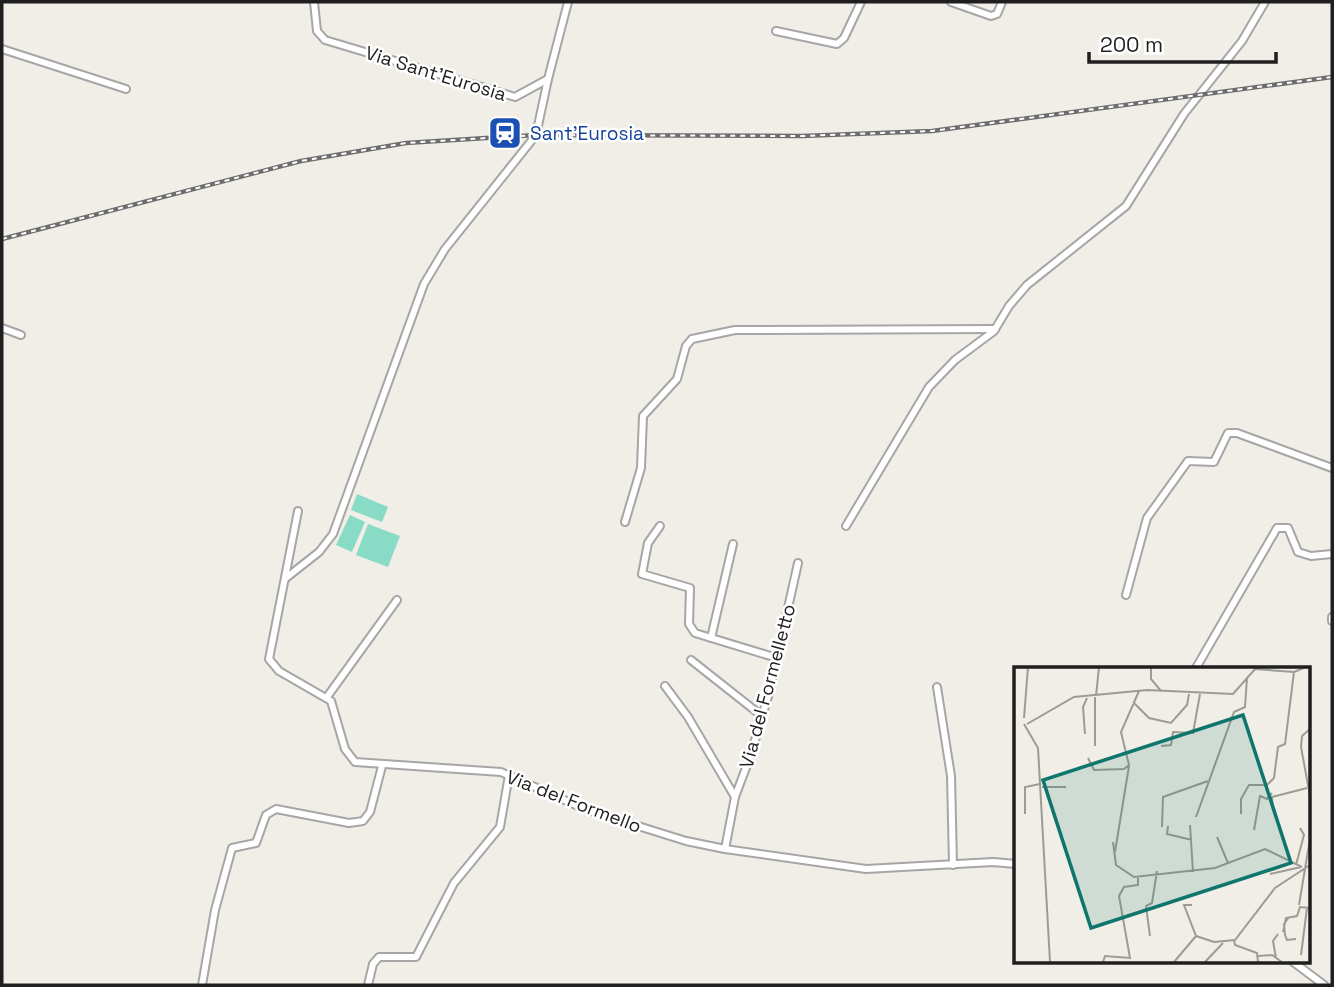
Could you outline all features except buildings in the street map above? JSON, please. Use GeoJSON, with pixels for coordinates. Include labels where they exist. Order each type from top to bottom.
{"type":"FeatureCollection","features":[{"type":"Feature","properties":{"kind":"street","name":"Via Sant'Eurosia"},"geometry":{"type":"LineString","coordinates":[[314,2],[317,31],[326,40],[509,96],[522,95],[548,79]]}},
{"type":"Feature","properties":{"kind":"street"},"geometry":{"type":"LineString","coordinates":[[286,578],[313,558],[333,534],[424,284],[445,249],[535,137],[568,2]]}},
{"type":"Feature","properties":{"kind":"street"},"geometry":{"type":"LineString","coordinates":[[776,31],[837,44],[849,29],[861,2]]}},
{"type":"Feature","properties":{"kind":"street"},"geometry":{"type":"LineString","coordinates":[[951,2],[994,16],[1002,2]]}},
{"type":"Feature","properties":{"kind":"street"},"geometry":{"type":"LineString","coordinates":[[846,526],[929,387],[955,360],[995,329],[1024,288],[1126,206],[1181,117],[1246,35],[1265,2]]}},
{"type":"Feature","properties":{"kind":"street"},"geometry":{"type":"LineString","coordinates":[[2,49],[126,89]]}},
{"type":"Feature","properties":{"kind":"street"},"geometry":{"type":"LineString","coordinates":[[2,328],[20,335]]}},
{"type":"Feature","properties":{"kind":"street"},"geometry":{"type":"LineString","coordinates":[[625,522],[641,468],[642,419],[677,379],[690,340],[738,330],[995,329]]}},
{"type":"Feature","properties":{"kind":"street"},"geometry":{"type":"LineString","coordinates":[[1126,595],[1140,537],[1153,507],[1188,461],[1215,461],[1228,433],[1235,432],[1332,468]]}},
{"type":"Feature","properties":{"kind":"street"},"geometry":{"type":"LineString","coordinates":[[298,511],[270,647],[270,661],[281,673],[327,697],[397,600]]}},
{"type":"Feature","properties":{"kind":"street"},"geometry":{"type":"LineString","coordinates":[[660,526],[647,544],[642,575],[689,587],[692,592],[690,629],[777,658]]}},
{"type":"Feature","properties":{"kind":"street"},"geometry":{"type":"LineString","coordinates":[[1197,667],[1278,527],[1290,529],[1294,548],[1298,552],[1311,556],[1332,554]]}},
{"type":"Feature","properties":{"kind":"street"},"geometry":{"type":"LineString","coordinates":[[711,638],[733,544]]}},
{"type":"Feature","properties":{"kind":"street","name":"Via del Formelletto"},"geometry":{"type":"LineString","coordinates":[[724,849],[735,797],[762,716],[798,563]]}},
{"type":"Feature","properties":{"kind":"street"},"geometry":{"type":"LineString","coordinates":[[691,660],[762,716]]}},
{"type":"Feature","properties":{"kind":"street"},"geometry":{"type":"LineString","coordinates":[[665,686],[688,717],[735,797]]}},
{"type":"Feature","properties":{"kind":"street"},"geometry":{"type":"LineString","coordinates":[[937,687],[951,776],[953,865]]}},
{"type":"Feature","properties":{"kind":"street","name":"Via del Formello"},"geometry":{"type":"LineString","coordinates":[[327,697],[335,708],[349,757],[357,763],[485,769],[509,775],[583,808],[677,838],[724,849],[794,857],[861,869],[997,862],[1014,864]]}},
{"type":"Feature","properties":{"kind":"street"},"geometry":{"type":"LineString","coordinates":[[202,985],[214,915],[232,848],[256,843],[266,815],[276,809],[346,823],[363,821],[370,812],[382,766]]}},
{"type":"Feature","properties":{"kind":"street"},"geometry":{"type":"LineString","coordinates":[[368,985],[372,968],[379,957],[416,957],[448,892],[500,827],[509,775]]}},
{"type":"Feature","properties":{"kind":"street"},"geometry":{"type":"LineString","coordinates":[[1293,962],[1324,985]]}},
{"type":"Feature","properties":{"kind":"green space"},"geometry":{"type":"Polygon","coordinates":[[[357,494],[388,507],[382,522],[351,510],[357,494]]]}},
{"type":"Feature","properties":{"kind":"green space"},"geometry":{"type":"Polygon","coordinates":[[[350,515],[365,522],[352,552],[336,545],[350,515]]]}},
{"type":"Feature","properties":{"kind":"green space"},"geometry":{"type":"Polygon","coordinates":[[[368,524],[400,536],[388,567],[356,555],[368,524]]]}},
{"type":"Feature","properties":{"kind":"railway"},"geometry":{"type":"LineString","coordinates":[[2,239],[301,161],[406,143],[536,135],[802,136],[932,131],[1332,77]]}},
{"type":"Feature","properties":{"kind":"place","name":"Sant'Eurosia"},"geometry":{"type":"Point","coordinates":[505,133]}}]}
